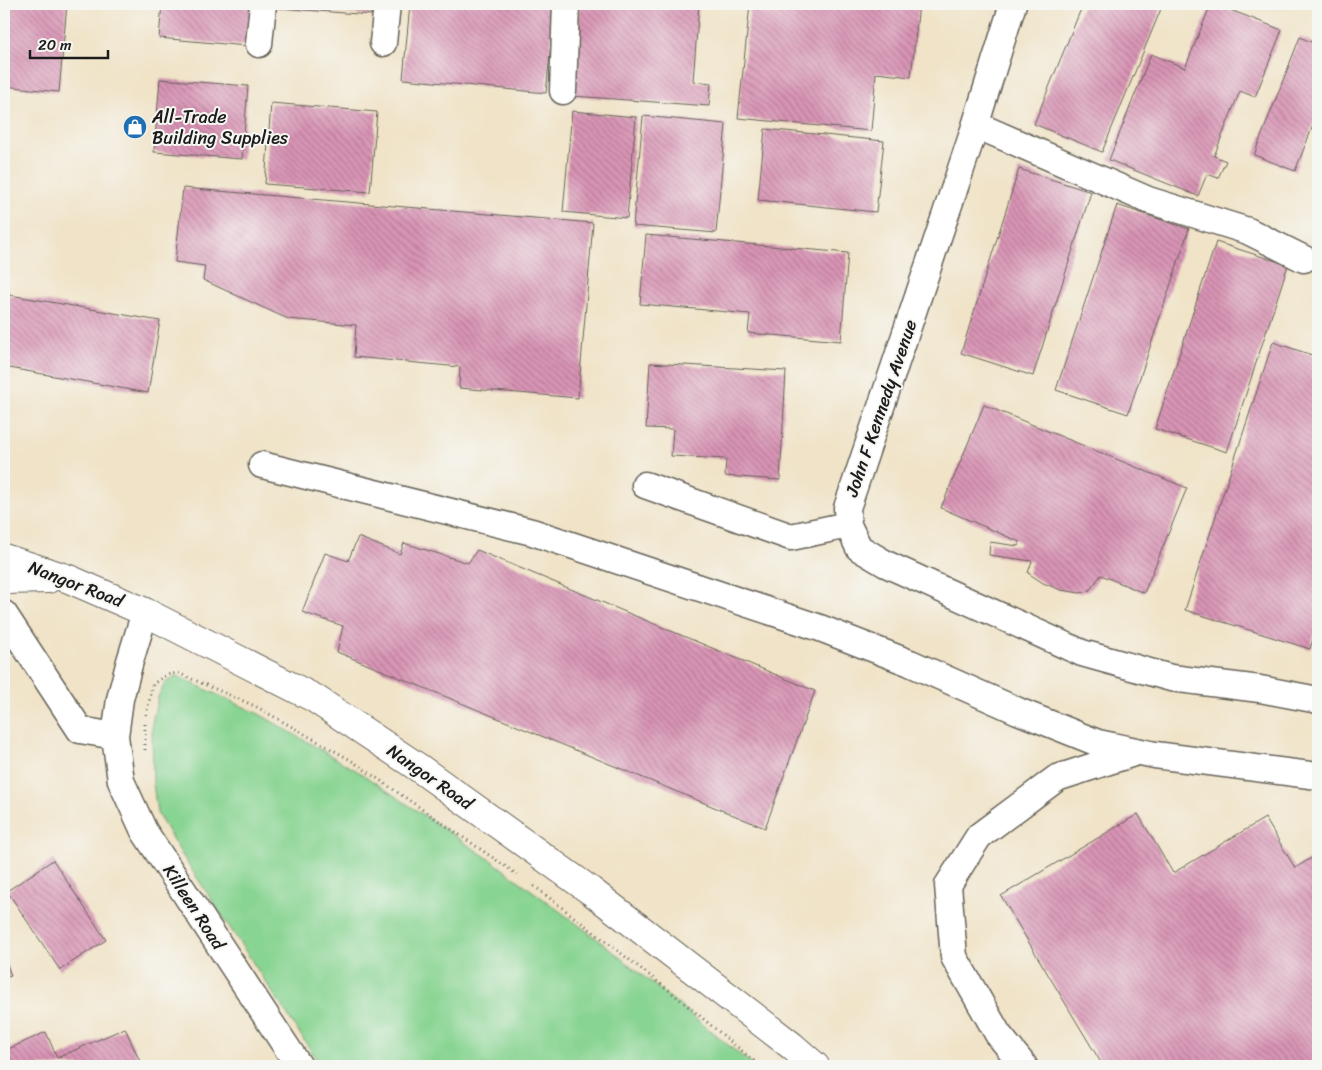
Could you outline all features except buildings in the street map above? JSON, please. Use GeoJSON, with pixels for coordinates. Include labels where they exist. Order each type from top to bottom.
{"type":"FeatureCollection","features":[{"type":"Feature","properties":{"kind":"main road","name":"Nangor Road"},"geometry":{"type":"LineString","coordinates":[[4,558],[69,578],[145,612],[314,698],[419,768],[591,891],[792,1046],[815,1066]]}},
{"type":"Feature","properties":{"kind":"main road"},"geometry":{"type":"LineString","coordinates":[[4,580],[69,578]]}},
{"type":"Feature","properties":{"kind":"street"},"geometry":{"type":"LineString","coordinates":[[259,44],[263,4]]}},
{"type":"Feature","properties":{"kind":"street"},"geometry":{"type":"LineString","coordinates":[[383,43],[387,4]]}},
{"type":"Feature","properties":{"kind":"street"},"geometry":{"type":"LineString","coordinates":[[563,91],[566,4]]}},
{"type":"Feature","properties":{"kind":"street","name":"John F Kennedy Avenue"},"geometry":{"type":"LineString","coordinates":[[1013,4],[976,125],[847,508],[848,525],[859,548],[886,564],[1082,653],[1171,678],[1260,689],[1318,700]]}},
{"type":"Feature","properties":{"kind":"street"},"geometry":{"type":"LineString","coordinates":[[976,125],[1148,200],[1248,231],[1304,258]]}},
{"type":"Feature","properties":{"kind":"street"},"geometry":{"type":"LineString","coordinates":[[262,465],[532,532],[820,628],[910,663],[1018,711],[1098,743],[1138,752],[1318,776]]}},
{"type":"Feature","properties":{"kind":"street"},"geometry":{"type":"LineString","coordinates":[[645,485],[791,537],[848,525]]}},
{"type":"Feature","properties":{"kind":"street","name":"Killeen Road"},"geometry":{"type":"LineString","coordinates":[[145,612],[120,699],[115,736],[121,781],[144,831],[300,1066]]}},
{"type":"Feature","properties":{"kind":"street"},"geometry":{"type":"LineString","coordinates":[[4,614],[80,730],[115,736]]}},
{"type":"Feature","properties":{"kind":"street"},"geometry":{"type":"LineString","coordinates":[[1024,1066],[998,1034],[954,957],[948,885],[979,836],[1057,778],[1138,752]]}},
{"type":"Feature","properties":{"kind":"path"},"geometry":{"type":"LineString","coordinates":[[145,754],[145,720],[153,684],[166,675],[178,674],[255,706],[349,759],[525,879]]}},
{"type":"Feature","properties":{"kind":"path"},"geometry":{"type":"LineString","coordinates":[[533,885],[671,992],[760,1066]]}},
{"type":"Feature","properties":{"kind":"green space"},"geometry":{"type":"Polygon","coordinates":[[[177,676],[259,714],[359,772],[492,861],[600,941],[754,1066],[321,1066],[182,855],[157,813],[153,783],[152,723],[158,697],[165,683],[177,676]]]}},
{"type":"Feature","properties":{"kind":"place","name":"All-Trade Building Supplies"},"geometry":{"type":"Point","coordinates":[135,127]}}]}
